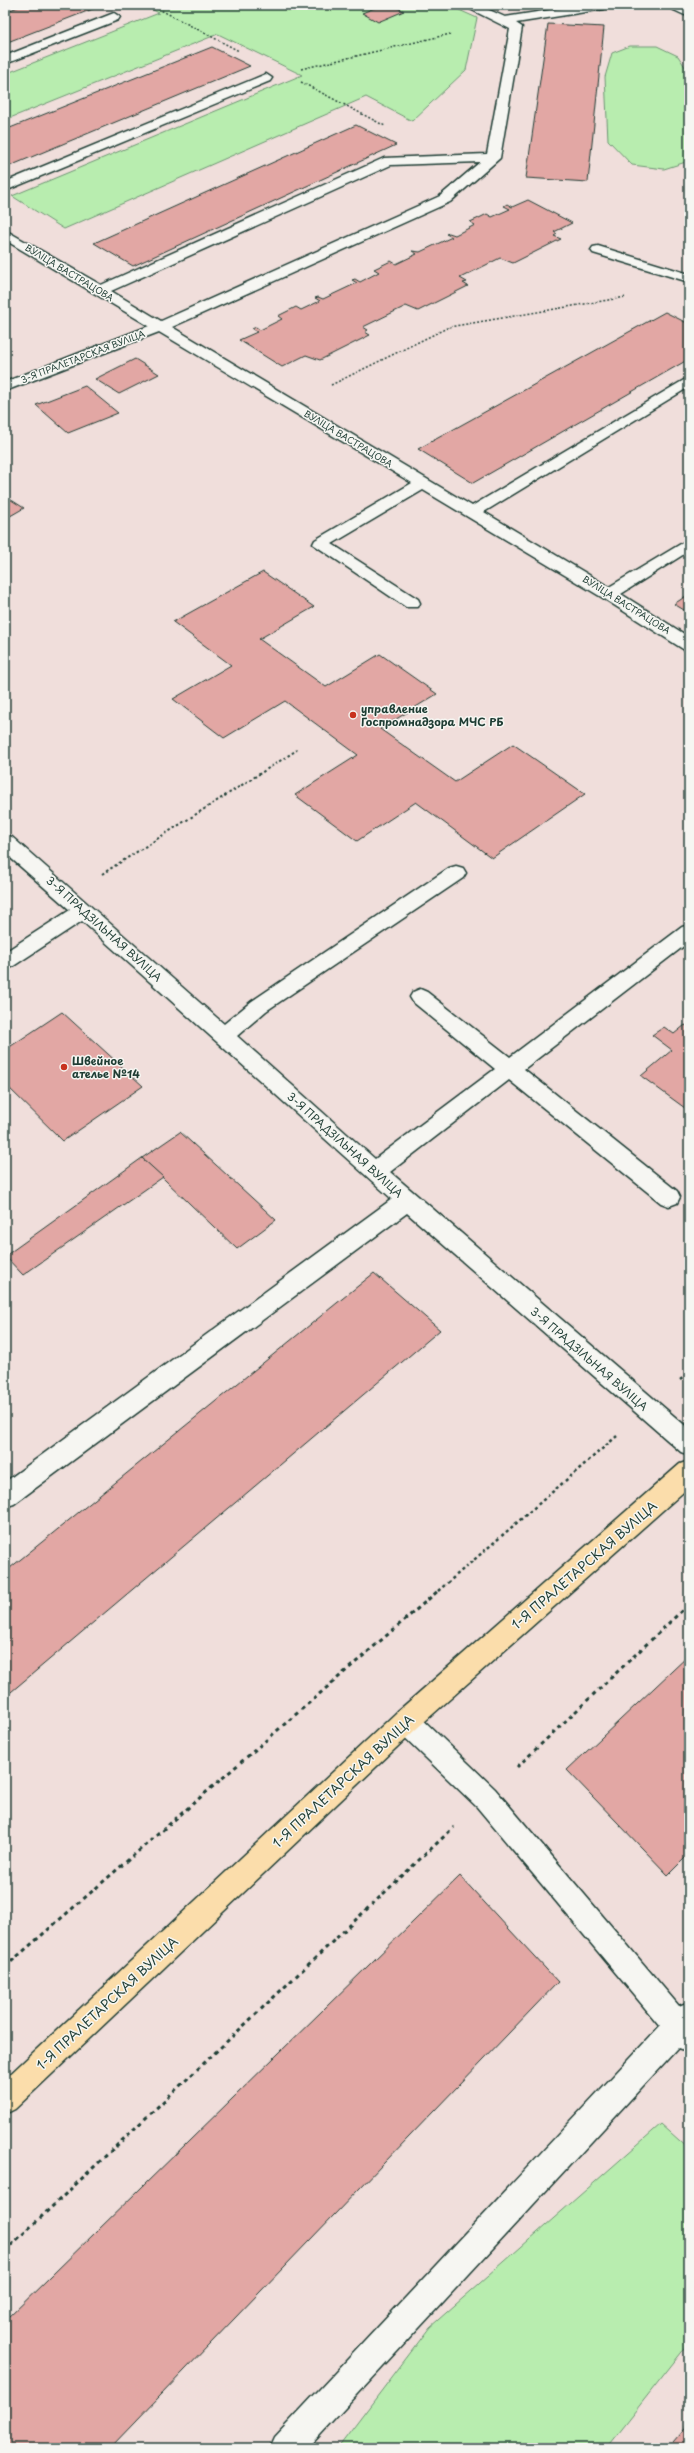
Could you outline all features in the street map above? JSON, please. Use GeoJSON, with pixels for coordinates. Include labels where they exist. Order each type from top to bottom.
{"type":"FeatureCollection","features":[{"type":"Feature","properties":{"kind":"main road","name":"1-Я ПРАЛЕТАРСКАЯ ВУЛІЦА"},"geometry":{"type":"LineString","coordinates":[[5,2098],[406,1721],[689,1472]]}},
{"type":"Feature","properties":{"kind":"street"},"geometry":{"type":"LineString","coordinates":[[99,291],[389,161],[493,158],[516,27],[468,5]]}},
{"type":"Feature","properties":{"kind":"street"},"geometry":{"type":"LineString","coordinates":[[505,21],[604,5]]}},
{"type":"Feature","properties":{"kind":"street"},"geometry":{"type":"LineString","coordinates":[[669,5],[689,13]]}},
{"type":"Feature","properties":{"kind":"street"},"geometry":{"type":"LineString","coordinates":[[5,60],[114,17]]}},
{"type":"Feature","properties":{"kind":"street"},"geometry":{"type":"LineString","coordinates":[[5,188],[266,78]]}},
{"type":"Feature","properties":{"kind":"street","name":"3-Я ПРАЛЕТАРСКАЯ ВУЛІЦА"},"geometry":{"type":"LineString","coordinates":[[5,387],[160,326],[445,199],[493,158]]}},
{"type":"Feature","properties":{"kind":"street","name":"ВУЛІЦА ВАСТРАЦОВА"},"geometry":{"type":"LineString","coordinates":[[5,234],[423,484],[473,512],[609,594],[689,645]]}},
{"type":"Feature","properties":{"kind":"street"},"geometry":{"type":"LineString","coordinates":[[598,250],[689,278]]}},
{"type":"Feature","properties":{"kind":"street"},"geometry":{"type":"LineString","coordinates":[[473,512],[689,381]]}},
{"type":"Feature","properties":{"kind":"street"},"geometry":{"type":"LineString","coordinates":[[412,603],[321,544],[423,484]]}},
{"type":"Feature","properties":{"kind":"street"},"geometry":{"type":"LineString","coordinates":[[609,594],[689,544]]}},
{"type":"Feature","properties":{"kind":"street","name":"3-Я ПРАДЗІЛЬНАЯ ВУЛІЦА"},"geometry":{"type":"LineString","coordinates":[[5,842],[224,1036],[406,1201],[689,1444]]}},
{"type":"Feature","properties":{"kind":"street"},"geometry":{"type":"LineString","coordinates":[[224,1036],[259,1006],[456,873]]}},
{"type":"Feature","properties":{"kind":"street"},"geometry":{"type":"LineString","coordinates":[[5,962],[83,911]]}},
{"type":"Feature","properties":{"kind":"street"},"geometry":{"type":"LineString","coordinates":[[374,1172],[510,1070],[689,932]]}},
{"type":"Feature","properties":{"kind":"street"},"geometry":{"type":"LineString","coordinates":[[420,998],[669,1197]]}},
{"type":"Feature","properties":{"kind":"street"},"geometry":{"type":"LineString","coordinates":[[5,1496],[406,1201]]}},
{"type":"Feature","properties":{"kind":"street"},"geometry":{"type":"LineString","coordinates":[[286,2448],[686,2028],[486,1798],[406,1721]]}},
{"type":"Feature","properties":{"kind":"path"},"geometry":{"type":"LineString","coordinates":[[266,78],[505,21]]}},
{"type":"Feature","properties":{"kind":"path"},"geometry":{"type":"LineString","coordinates":[[291,405],[450,327],[627,297]]}},
{"type":"Feature","properties":{"kind":"path"},"geometry":{"type":"LineString","coordinates":[[65,894],[96,878],[297,750]]}},
{"type":"Feature","properties":{"kind":"path"},"geometry":{"type":"LineString","coordinates":[[5,1967],[689,1373]]}},
{"type":"Feature","properties":{"kind":"path"},"geometry":{"type":"LineString","coordinates":[[5,2251],[486,1798],[689,1604]]}},
{"type":"Feature","properties":{"kind":"green space"},"geometry":{"type":"Polygon","coordinates":[[[143,5],[448,5],[477,18],[466,70],[412,121],[366,97],[64,229],[12,196],[302,75],[218,34],[5,120],[5,74],[159,13],[143,5]]]}},
{"type":"Feature","properties":{"kind":"green space"},"geometry":{"type":"Polygon","coordinates":[[[630,46],[657,46],[678,56],[689,73],[689,161],[664,169],[632,165],[608,140],[605,77],[612,53],[630,46]]]}},
{"type":"Feature","properties":{"kind":"green space"},"geometry":{"type":"Polygon","coordinates":[[[661,2124],[689,2149],[689,2343],[606,2448],[338,2448],[430,2327],[661,2124]]]}},
{"type":"Feature","properties":{"kind":"building"},"geometry":{"type":"Polygon","coordinates":[[[23,5],[103,5],[5,43],[5,12],[23,5]]]}},
{"type":"Feature","properties":{"kind":"building"},"geometry":{"type":"Polygon","coordinates":[[[382,5],[392,5],[404,11],[378,22],[362,13],[382,5]]]}},
{"type":"Feature","properties":{"kind":"building"},"geometry":{"type":"Polygon","coordinates":[[[548,24],[604,27],[588,182],[526,178],[548,24]]]}},
{"type":"Feature","properties":{"kind":"building"},"geometry":{"type":"Polygon","coordinates":[[[212,47],[250,66],[5,168],[5,130],[212,47]]]}},
{"type":"Feature","properties":{"kind":"building"},"geometry":{"type":"Polygon","coordinates":[[[356,125],[396,145],[133,266],[94,243],[356,125]]]}},
{"type":"Feature","properties":{"kind":"building"},"geometry":{"type":"Polygon","coordinates":[[[528,200],[572,223],[554,232],[557,234],[554,236],[561,239],[513,263],[500,258],[460,278],[467,282],[463,283],[468,286],[418,311],[406,306],[363,327],[368,330],[365,332],[370,335],[320,360],[306,355],[282,367],[239,340],[257,332],[252,329],[256,327],[260,330],[282,319],[278,316],[296,307],[301,310],[320,301],[315,298],[318,297],[323,299],[357,283],[352,280],[355,279],[360,282],[379,272],[374,269],[391,261],[396,264],[417,254],[412,251],[420,252],[452,237],[446,234],[449,233],[455,235],[475,225],[470,222],[487,214],[492,217],[510,209],[504,206],[507,204],[512,207],[528,200]]]}},
{"type":"Feature","properties":{"kind":"building"},"geometry":{"type":"Polygon","coordinates":[[[665,312],[689,324],[689,359],[473,483],[418,449],[665,312]]]}},
{"type":"Feature","properties":{"kind":"building"},"geometry":{"type":"Polygon","coordinates":[[[135,359],[159,374],[119,394],[95,379],[135,359]]]}},
{"type":"Feature","properties":{"kind":"building"},"geometry":{"type":"Polygon","coordinates":[[[85,386],[118,413],[68,433],[36,405],[85,386]]]}},
{"type":"Feature","properties":{"kind":"building"},"geometry":{"type":"Polygon","coordinates":[[[5,496],[24,508],[5,519],[5,496]]]}},
{"type":"Feature","properties":{"kind":"building","name":"управление Госпромнадзора МЧС РБ"},"geometry":{"type":"Polygon","coordinates":[[[263,572],[314,607],[259,639],[326,687],[380,654],[437,694],[380,729],[455,782],[513,744],[585,794],[492,858],[416,802],[357,841],[295,795],[358,755],[285,701],[224,738],[173,699],[231,665],[173,622],[263,572]]]}},
{"type":"Feature","properties":{"kind":"building"},"geometry":{"type":"Polygon","coordinates":[[[689,594],[689,613],[674,604],[689,594]]]}},
{"type":"Feature","properties":{"kind":"building","name":"Швейное ателье №14"},"geometry":{"type":"Polygon","coordinates":[[[62,1012],[143,1086],[63,1141],[5,1084],[5,1050],[62,1012]]]}},
{"type":"Feature","properties":{"kind":"building"},"geometry":{"type":"Polygon","coordinates":[[[685,1025],[689,1027],[689,1111],[641,1076],[672,1050],[652,1035],[664,1027],[674,1034],[685,1025]]]}},
{"type":"Feature","properties":{"kind":"building"},"geometry":{"type":"Polygon","coordinates":[[[180,1132],[276,1220],[237,1249],[142,1158],[180,1132]]]}},
{"type":"Feature","properties":{"kind":"building"},"geometry":{"type":"Polygon","coordinates":[[[142,1158],[163,1177],[23,1275],[5,1256],[142,1158]]]}},
{"type":"Feature","properties":{"kind":"building"},"geometry":{"type":"Polygon","coordinates":[[[374,1273],[440,1330],[5,1697],[5,1572],[374,1273]]]}},
{"type":"Feature","properties":{"kind":"building"},"geometry":{"type":"Polygon","coordinates":[[[689,1655],[689,1854],[668,1875],[567,1770],[689,1655]]]}},
{"type":"Feature","properties":{"kind":"building"},"geometry":{"type":"Polygon","coordinates":[[[460,1876],[558,1982],[110,2448],[5,2448],[5,2321],[460,1876]]]}},
{"type":"Feature","properties":{"kind":"building"},"geometry":{"type":"Polygon","coordinates":[[[689,2423],[689,2448],[668,2448],[689,2423]]]}},
{"type":"Feature","properties":{"kind":"place","name":"управление Госпромнадзора МЧС РБ"},"geometry":{"type":"Point","coordinates":[353,715]}},
{"type":"Feature","properties":{"kind":"place","name":"Швейное ателье №14"},"geometry":{"type":"Point","coordinates":[64,1067]}}]}
